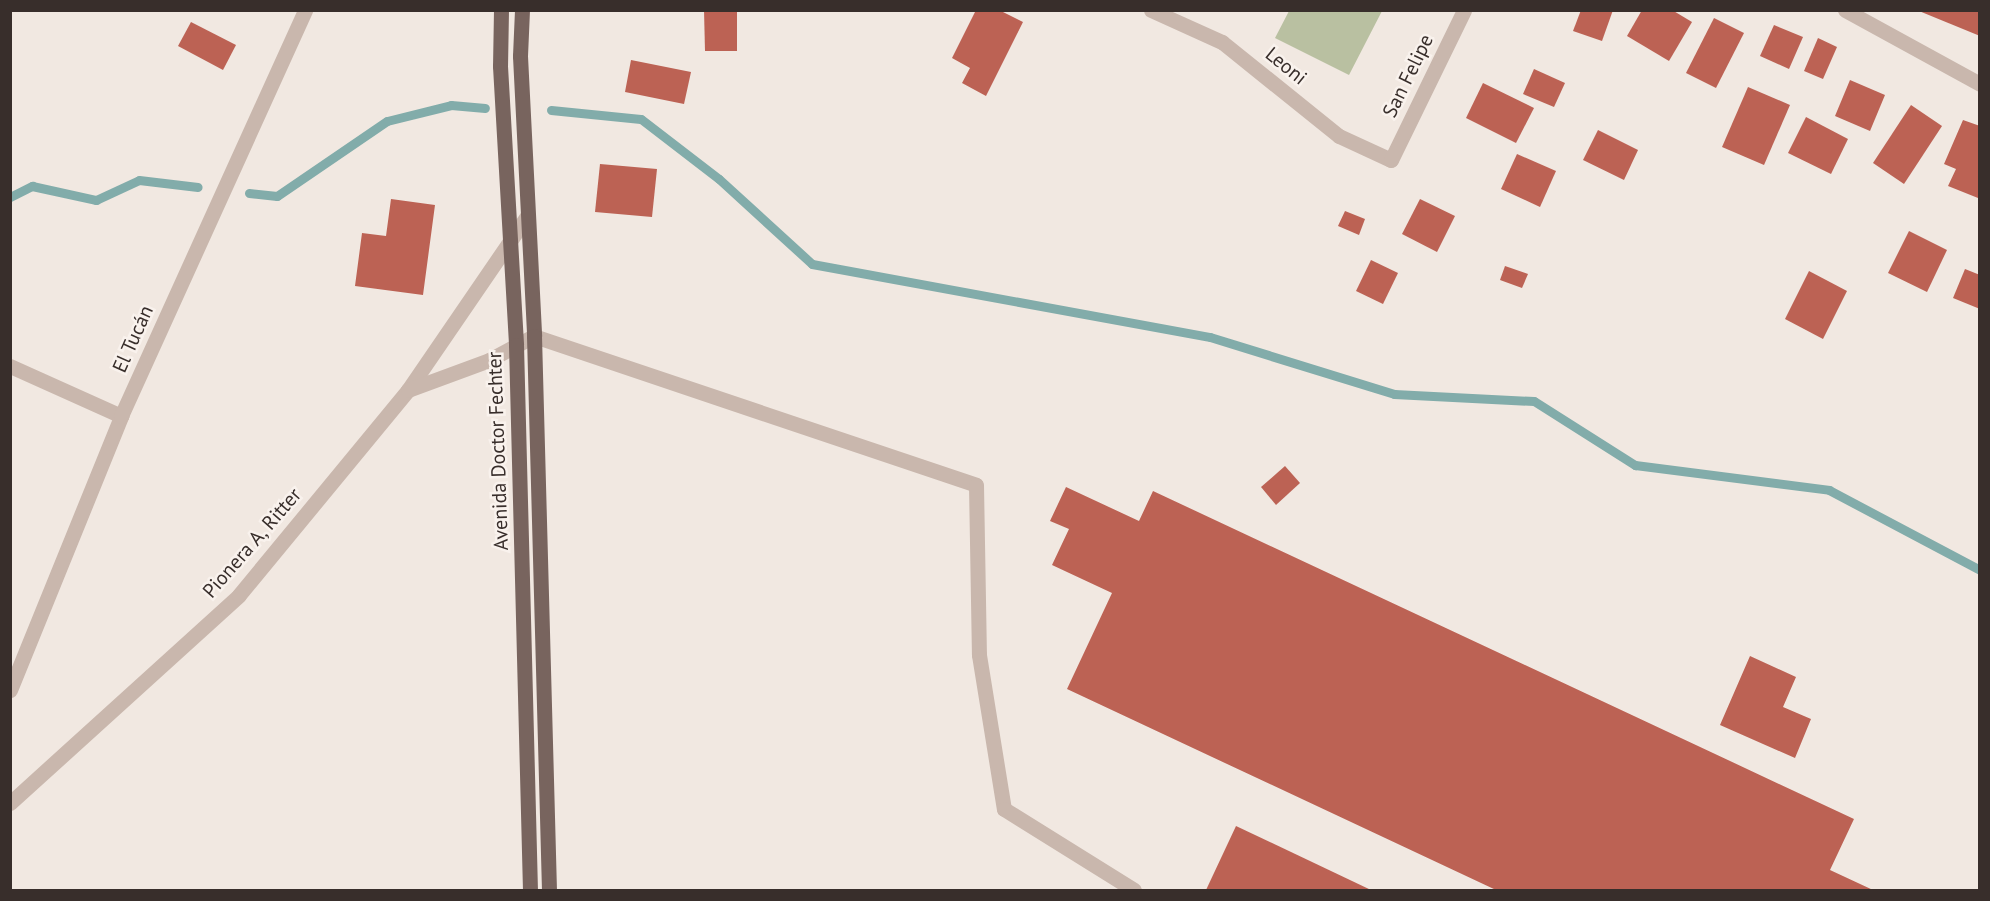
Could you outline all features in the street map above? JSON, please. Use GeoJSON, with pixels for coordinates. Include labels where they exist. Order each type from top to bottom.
{"type":"FeatureCollection","features":[{"type":"Feature","properties":{"kind":"main road","name":"Avenida Doctor Fechter"},"geometry":{"type":"LineString","coordinates":[[501,10],[500,66],[512,238],[516,345],[530,891]]}},
{"type":"Feature","properties":{"kind":"main road","name":"Avenida Doctor Fechter"},"geometry":{"type":"LineString","coordinates":[[522,10],[520,56],[534,336],[549,891]]}},
{"type":"Feature","properties":{"kind":"street","name":"El Tucán"},"geometry":{"type":"LineString","coordinates":[[10,690],[121,416],[306,10]]}},
{"type":"Feature","properties":{"kind":"street","name":"Leoni"},"geometry":{"type":"LineString","coordinates":[[1150,10],[1222,42],[1339,136],[1391,160]]}},
{"type":"Feature","properties":{"kind":"street","name":"San Felipe"},"geometry":{"type":"LineString","coordinates":[[1391,160],[1464,10]]}},
{"type":"Feature","properties":{"kind":"street"},"geometry":{"type":"LineString","coordinates":[[1845,10],[1980,84]]}},
{"type":"Feature","properties":{"kind":"street","name":"Pionera A, Ritter"},"geometry":{"type":"LineString","coordinates":[[10,803],[18,787],[239,595],[408,390],[528,215]]}},
{"type":"Feature","properties":{"kind":"street"},"geometry":{"type":"LineString","coordinates":[[408,390],[489,360],[534,336],[976,485],[979,654],[1004,809],[1134,891]]}},
{"type":"Feature","properties":{"kind":"street"},"geometry":{"type":"LineString","coordinates":[[10,366],[121,416]]}},
{"type":"Feature","properties":{"kind":"green space"},"geometry":{"type":"Polygon","coordinates":[[[1289,10],[1382,11],[1349,75],[1275,38],[1289,10]]]}},
{"type":"Feature","properties":{"kind":"building"},"geometry":{"type":"Polygon","coordinates":[[[704,10],[737,10],[737,51],[705,51],[704,10]]]}},
{"type":"Feature","properties":{"kind":"building"},"geometry":{"type":"Polygon","coordinates":[[[976,10],[999,10],[1023,22],[986,96],[962,83],[970,68],[952,58],[976,10]]]}},
{"type":"Feature","properties":{"kind":"building"},"geometry":{"type":"Polygon","coordinates":[[[1581,10],[1613,10],[1602,41],[1573,31],[1581,10]]]}},
{"type":"Feature","properties":{"kind":"building"},"geometry":{"type":"Polygon","coordinates":[[[1642,10],[1672,10],[1692,22],[1669,61],[1627,36],[1642,10]]]}},
{"type":"Feature","properties":{"kind":"building"},"geometry":{"type":"Polygon","coordinates":[[[1980,10],[1980,36],[1919,11],[1980,10]]]}},
{"type":"Feature","properties":{"kind":"building"},"geometry":{"type":"Polygon","coordinates":[[[1714,18],[1744,33],[1716,88],[1686,73],[1714,18]]]}},
{"type":"Feature","properties":{"kind":"building"},"geometry":{"type":"Polygon","coordinates":[[[191,22],[236,45],[223,70],[178,46],[191,22]]]}},
{"type":"Feature","properties":{"kind":"building"},"geometry":{"type":"Polygon","coordinates":[[[1774,25],[1803,37],[1789,69],[1760,56],[1774,25]]]}},
{"type":"Feature","properties":{"kind":"building"},"geometry":{"type":"Polygon","coordinates":[[[1818,38],[1837,47],[1823,79],[1804,71],[1818,38]]]}},
{"type":"Feature","properties":{"kind":"building"},"geometry":{"type":"Polygon","coordinates":[[[631,60],[691,72],[684,104],[625,92],[631,60]]]}},
{"type":"Feature","properties":{"kind":"building"},"geometry":{"type":"Polygon","coordinates":[[[1534,69],[1565,83],[1554,107],[1523,94],[1534,69]]]}},
{"type":"Feature","properties":{"kind":"building"},"geometry":{"type":"Polygon","coordinates":[[[1850,80],[1885,95],[1870,131],[1835,116],[1850,80]]]}},
{"type":"Feature","properties":{"kind":"building"},"geometry":{"type":"Polygon","coordinates":[[[1483,83],[1534,108],[1516,143],[1466,118],[1483,83]]]}},
{"type":"Feature","properties":{"kind":"building"},"geometry":{"type":"Polygon","coordinates":[[[1748,87],[1790,105],[1764,165],[1722,147],[1748,87]]]}},
{"type":"Feature","properties":{"kind":"building"},"geometry":{"type":"Polygon","coordinates":[[[1911,105],[1942,126],[1904,184],[1873,163],[1911,105]]]}},
{"type":"Feature","properties":{"kind":"building"},"geometry":{"type":"Polygon","coordinates":[[[1806,117],[1848,139],[1831,174],[1788,153],[1806,117]]]}},
{"type":"Feature","properties":{"kind":"building"},"geometry":{"type":"Polygon","coordinates":[[[1963,120],[1980,126],[1978,198],[1948,186],[1956,169],[1944,164],[1963,120]]]}},
{"type":"Feature","properties":{"kind":"building"},"geometry":{"type":"Polygon","coordinates":[[[1598,130],[1638,150],[1624,180],[1583,160],[1598,130]]]}},
{"type":"Feature","properties":{"kind":"building"},"geometry":{"type":"Polygon","coordinates":[[[1517,154],[1556,171],[1540,207],[1501,189],[1517,154]]]}},
{"type":"Feature","properties":{"kind":"building"},"geometry":{"type":"Polygon","coordinates":[[[600,164],[657,169],[652,217],[595,212],[600,164]]]}},
{"type":"Feature","properties":{"kind":"building"},"geometry":{"type":"Polygon","coordinates":[[[391,199],[435,205],[423,295],[355,286],[362,233],[386,236],[391,199]]]}},
{"type":"Feature","properties":{"kind":"building"},"geometry":{"type":"Polygon","coordinates":[[[1420,199],[1455,216],[1437,252],[1402,234],[1420,199]]]}},
{"type":"Feature","properties":{"kind":"building"},"geometry":{"type":"Polygon","coordinates":[[[1345,211],[1365,219],[1359,235],[1338,226],[1345,211]]]}},
{"type":"Feature","properties":{"kind":"building"},"geometry":{"type":"Polygon","coordinates":[[[1909,231],[1947,250],[1927,292],[1888,273],[1909,231]]]}},
{"type":"Feature","properties":{"kind":"building"},"geometry":{"type":"Polygon","coordinates":[[[1371,260],[1398,273],[1383,304],[1356,291],[1371,260]]]}},
{"type":"Feature","properties":{"kind":"building"},"geometry":{"type":"Polygon","coordinates":[[[1505,266],[1528,274],[1522,288],[1500,280],[1505,266]]]}},
{"type":"Feature","properties":{"kind":"building"},"geometry":{"type":"Polygon","coordinates":[[[1965,269],[1980,275],[1980,309],[1953,298],[1965,269]]]}},
{"type":"Feature","properties":{"kind":"building"},"geometry":{"type":"Polygon","coordinates":[[[1809,271],[1847,291],[1823,339],[1785,319],[1809,271]]]}},
{"type":"Feature","properties":{"kind":"building"},"geometry":{"type":"Polygon","coordinates":[[[1285,466],[1300,483],[1276,505],[1261,487],[1285,466]]]}},
{"type":"Feature","properties":{"kind":"building"},"geometry":{"type":"Polygon","coordinates":[[[1066,487],[1139,521],[1153,491],[1854,819],[1830,870],[1873,890],[1496,890],[1067,689],[1112,593],[1052,565],[1069,529],[1050,521],[1066,487]]]}},
{"type":"Feature","properties":{"kind":"building"},"geometry":{"type":"Polygon","coordinates":[[[1750,656],[1796,677],[1783,707],[1811,719],[1795,758],[1720,725],[1750,656]]]}},
{"type":"Feature","properties":{"kind":"building"},"geometry":{"type":"Polygon","coordinates":[[[1236,826],[1371,890],[1206,890],[1236,826]]]}},
{"type":"Feature","properties":{"kind":"waterway"},"geometry":{"type":"LineString","coordinates":[[249,193],[277,196],[387,121],[451,105],[485,108]]}},
{"type":"Feature","properties":{"kind":"waterway"},"geometry":{"type":"LineString","coordinates":[[551,110],[641,119],[719,179],[812,264],[1210,337],[1394,394],[1534,401],[1635,465],[1829,490],[1980,570]]}},
{"type":"Feature","properties":{"kind":"waterway"},"geometry":{"type":"LineString","coordinates":[[10,197],[32,186],[96,200],[139,180],[198,187]]}}]}
